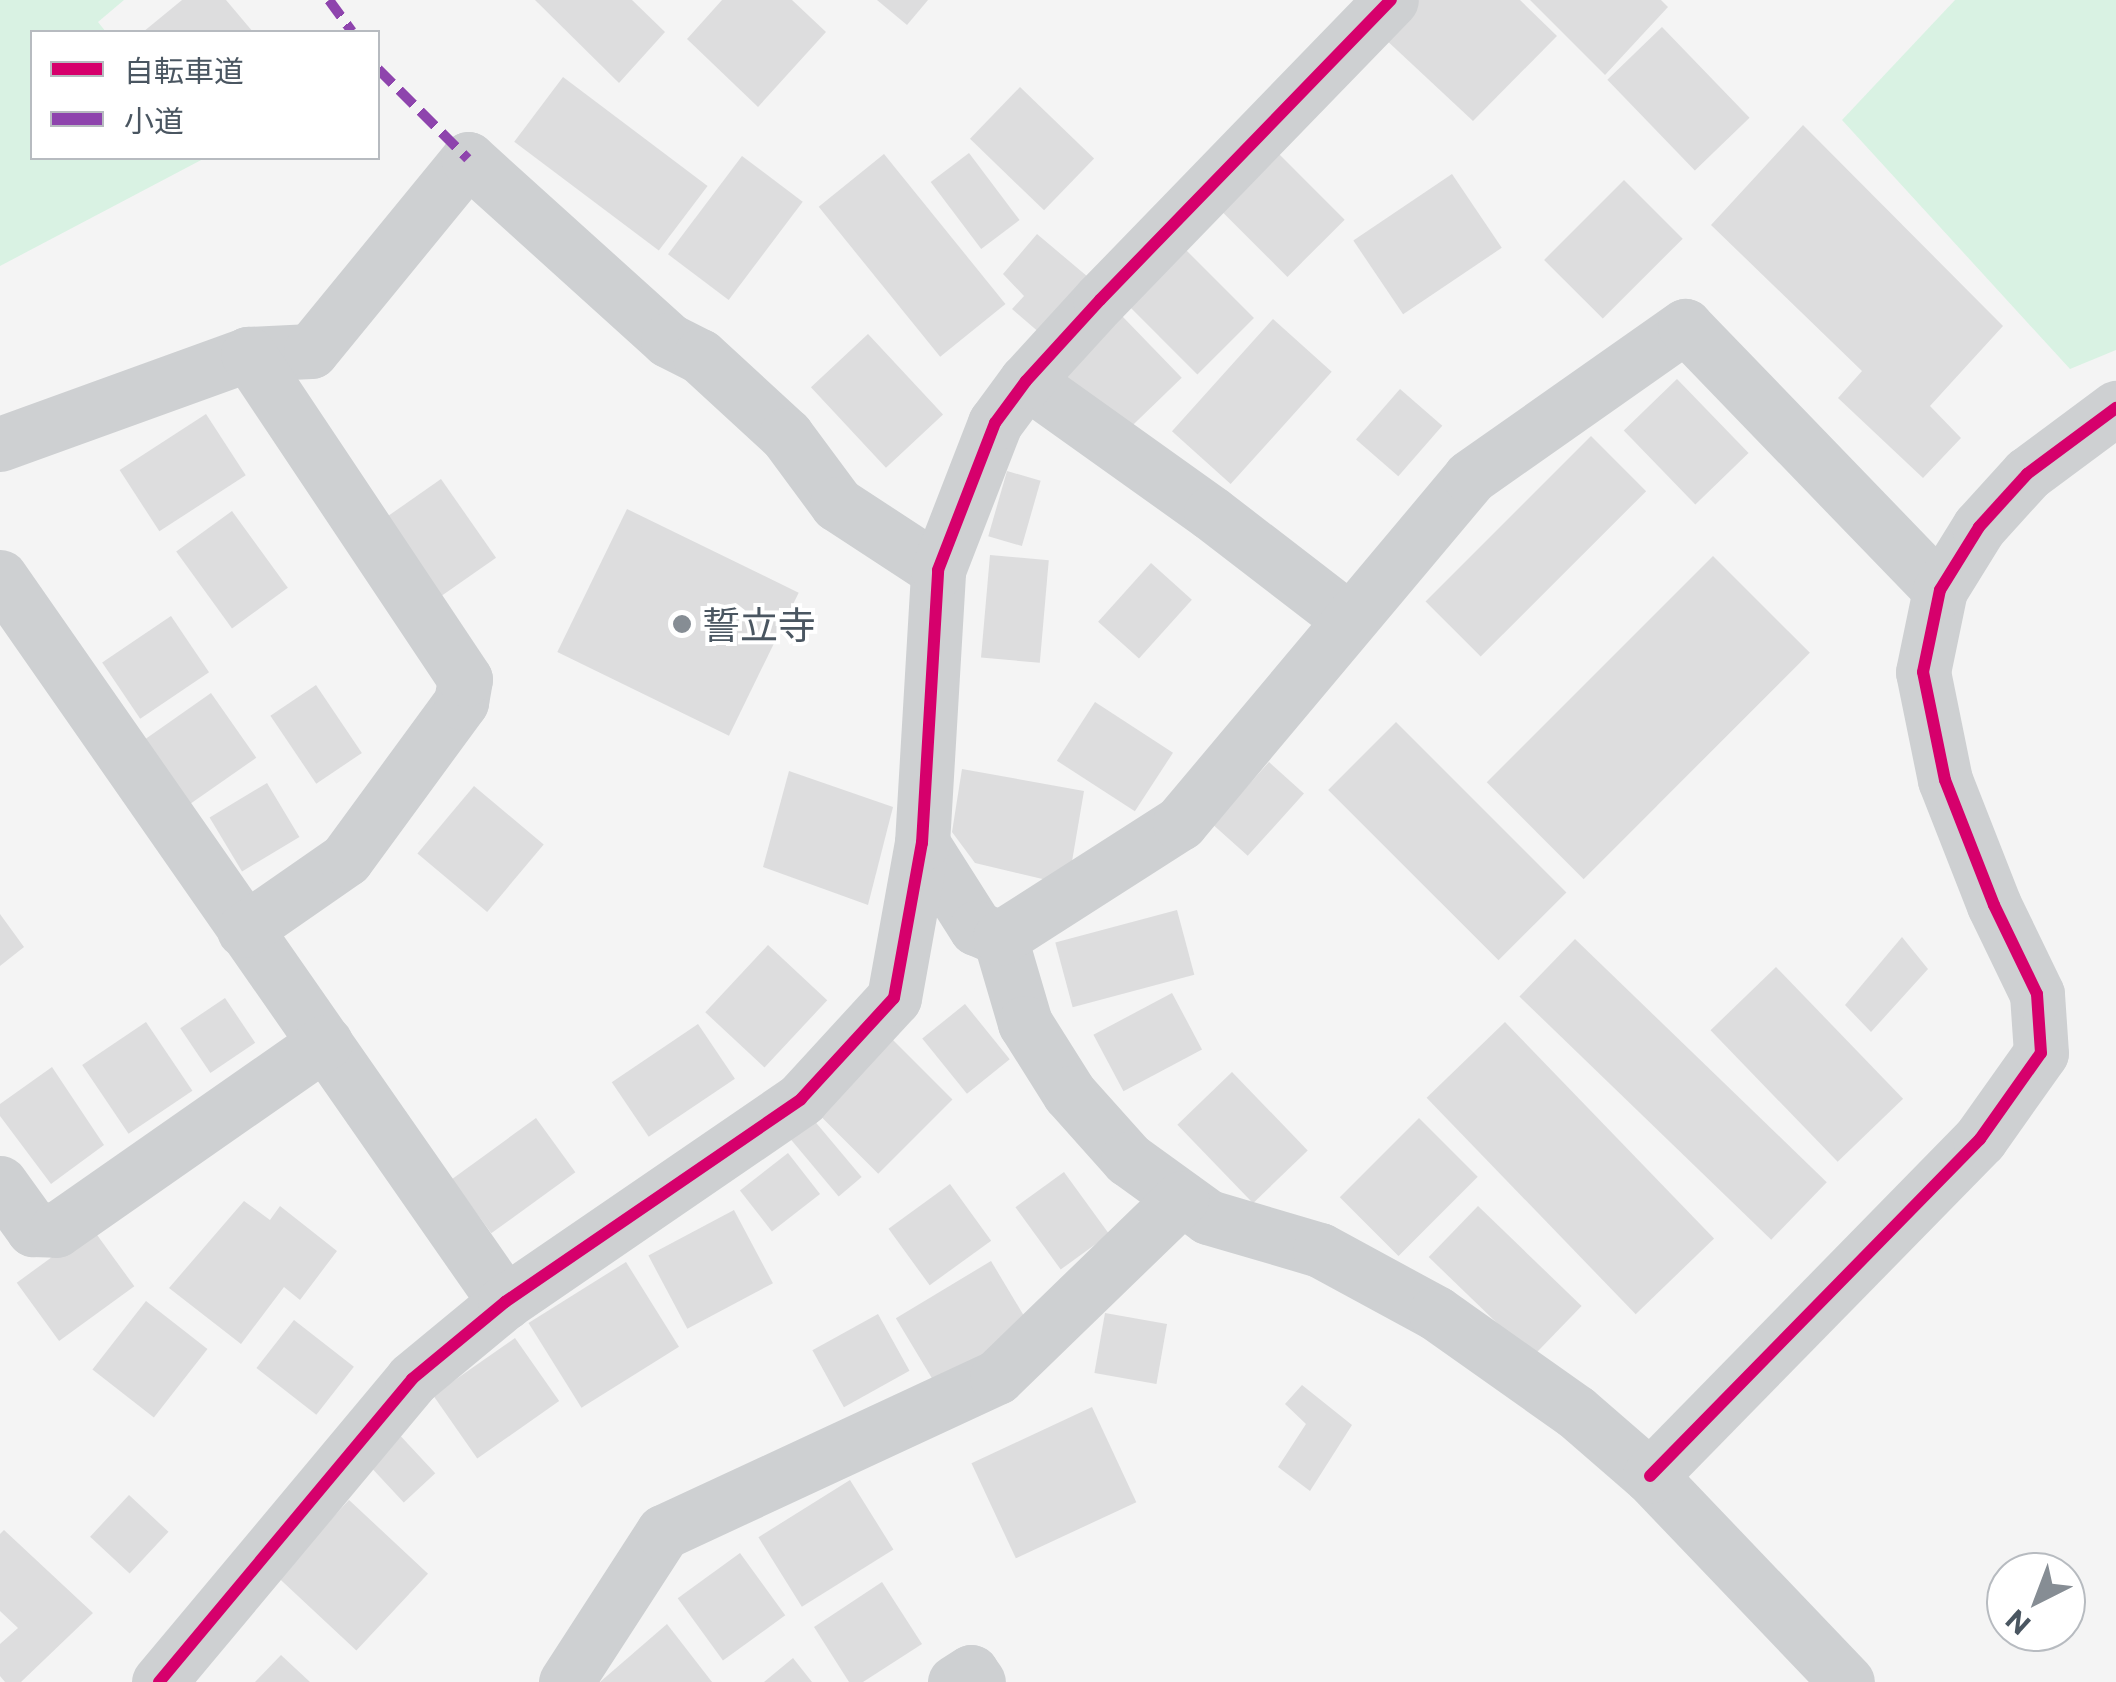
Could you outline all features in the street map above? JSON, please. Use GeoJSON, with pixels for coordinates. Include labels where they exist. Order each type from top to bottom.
{"type":"FeatureCollection","features":[{"type":"Feature","properties":{"kind":"street"},"geometry":{"type":"LineString","coordinates":[[159,1682],[412,1379],[506,1302],[802,1099],[894,998],[922,843],[938,570],[995,422],[1026,382],[1392,0]]}},
{"type":"Feature","properties":{"kind":"street"},"geometry":{"type":"LineString","coordinates":[[0,444],[248,354],[311,351],[468,159],[668,340],[700,356],[786,435],[837,504],[938,570]]}},
{"type":"Feature","properties":{"kind":"street"},"geometry":{"type":"LineString","coordinates":[[1000,938],[1180,823],[1470,476],[1684,326],[1940,590]]}},
{"type":"Feature","properties":{"kind":"street"},"geometry":{"type":"LineString","coordinates":[[244,930],[346,859],[461,702],[465,679],[248,354]]}},
{"type":"Feature","properties":{"kind":"street"},"geometry":{"type":"LineString","coordinates":[[1026,382],[1212,513],[1350,620]]}},
{"type":"Feature","properties":{"kind":"street"},"geometry":{"type":"LineString","coordinates":[[1650,1476],[1980,1140],[2042,1052],[2037,994],[1994,905],[1946,780],[1923,672],[1940,590],[1979,527],[2027,474],[2116,408]]}},
{"type":"Feature","properties":{"kind":"street"},"geometry":{"type":"LineString","coordinates":[[0,577],[506,1302]]}},
{"type":"Feature","properties":{"kind":"street"},"geometry":{"type":"LineString","coordinates":[[922,843],[976,928],[1000,938]]}},
{"type":"Feature","properties":{"kind":"street"},"geometry":{"type":"LineString","coordinates":[[1000,938],[1025,1022],[1069,1093],[1128,1159],[1208,1217],[1320,1250],[1436,1314],[1576,1412],[1650,1476],[1847,1682]]}},
{"type":"Feature","properties":{"kind":"street"},"geometry":{"type":"LineString","coordinates":[[0,1183],[33,1230],[56,1230],[325,1042]]}},
{"type":"Feature","properties":{"kind":"street"},"geometry":{"type":"LineString","coordinates":[[566,1682],[663,1532],[996,1378],[1182,1198]]}},
{"type":"Feature","properties":{"kind":"street"},"geometry":{"type":"LineString","coordinates":[[955,1682],[971,1672],[978,1682]]}},
{"type":"Feature","properties":{"kind":"green space"},"geometry":{"type":"Polygon","coordinates":[[[0,0],[124,0],[98,22],[104,30],[30,30],[30,160],[201,160],[0,266],[0,0]]]}},
{"type":"Feature","properties":{"kind":"green space"},"geometry":{"type":"Polygon","coordinates":[[[1955,0],[2116,0],[2116,350],[2070,369],[1842,120],[1955,0]]]}},
{"type":"Feature","properties":{"kind":"building"},"geometry":{"type":"Polygon","coordinates":[[[182,0],[226,0],[251,30],[145,30],[182,0]]]}},
{"type":"Feature","properties":{"kind":"building"},"geometry":{"type":"Polygon","coordinates":[[[535,0],[632,0],[665,32],[619,83],[535,0]]]}},
{"type":"Feature","properties":{"kind":"building"},"geometry":{"type":"Polygon","coordinates":[[[722,0],[792,0],[826,32],[758,107],[687,39],[722,0]]]}},
{"type":"Feature","properties":{"kind":"building"},"geometry":{"type":"Polygon","coordinates":[[[877,0],[928,0],[907,25],[877,0]]]}},
{"type":"Feature","properties":{"kind":"building"},"geometry":{"type":"Polygon","coordinates":[[[1419,0],[1520,0],[1557,36],[1473,121],[1383,37],[1419,0]]]}},
{"type":"Feature","properties":{"kind":"building"},"geometry":{"type":"Polygon","coordinates":[[[1530,0],[1661,0],[1668,7],[1605,75],[1530,0]]]}},
{"type":"Feature","properties":{"kind":"building"},"geometry":{"type":"Polygon","coordinates":[[[1662,27],[1750,118],[1695,170],[1607,80],[1662,27]]]}},
{"type":"Feature","properties":{"kind":"building"},"geometry":{"type":"Polygon","coordinates":[[[563,77],[708,186],[659,251],[514,142],[563,77]]]}},
{"type":"Feature","properties":{"kind":"building"},"geometry":{"type":"Polygon","coordinates":[[[1020,87],[1094,159],[1044,210],[970,139],[1020,87]]]}},
{"type":"Feature","properties":{"kind":"building"},"geometry":{"type":"Polygon","coordinates":[[[1803,125],[2003,326],[1930,406],[1961,438],[1923,478],[1838,398],[1862,371],[1711,225],[1803,125]]]}},
{"type":"Feature","properties":{"kind":"building"},"geometry":{"type":"Polygon","coordinates":[[[1269,144],[1345,220],[1287,277],[1212,201],[1269,144]]]}},
{"type":"Feature","properties":{"kind":"building"},"geometry":{"type":"Polygon","coordinates":[[[969,153],[1020,220],[981,249],[931,182],[969,153]]]}},
{"type":"Feature","properties":{"kind":"building"},"geometry":{"type":"Polygon","coordinates":[[[884,154],[1005,304],[940,357],[819,207],[884,154]]]}},
{"type":"Feature","properties":{"kind":"building"},"geometry":{"type":"Polygon","coordinates":[[[742,156],[803,202],[729,300],[668,254],[742,156]]]}},
{"type":"Feature","properties":{"kind":"building"},"geometry":{"type":"Polygon","coordinates":[[[1452,174],[1502,248],[1403,314],[1353,241],[1452,174]]]}},
{"type":"Feature","properties":{"kind":"building"},"geometry":{"type":"Polygon","coordinates":[[[1624,180],[1683,239],[1603,319],[1544,260],[1624,180]]]}},
{"type":"Feature","properties":{"kind":"building"},"geometry":{"type":"Polygon","coordinates":[[[1037,234],[1088,277],[1041,334],[1012,309],[1024,296],[1003,274],[1037,234]]]}},
{"type":"Feature","properties":{"kind":"building"},"geometry":{"type":"Polygon","coordinates":[[[1179,243],[1254,318],[1197,375],[1122,300],[1179,243]]]}},
{"type":"Feature","properties":{"kind":"building"},"geometry":{"type":"Polygon","coordinates":[[[1122,316],[1182,378],[1123,435],[1063,373],[1122,316]]]}},
{"type":"Feature","properties":{"kind":"building"},"geometry":{"type":"Polygon","coordinates":[[[1273,319],[1332,372],[1231,484],[1172,431],[1273,319]]]}},
{"type":"Feature","properties":{"kind":"building"},"geometry":{"type":"Polygon","coordinates":[[[868,334],[943,414],[886,468],[811,387],[868,334]]]}},
{"type":"Feature","properties":{"kind":"building"},"geometry":{"type":"Polygon","coordinates":[[[1677,379],[1749,453],[1695,504],[1624,430],[1677,379]]]}},
{"type":"Feature","properties":{"kind":"building"},"geometry":{"type":"Polygon","coordinates":[[[1400,389],[1442,426],[1398,476],[1356,440],[1400,389]]]}},
{"type":"Feature","properties":{"kind":"building"},"geometry":{"type":"Polygon","coordinates":[[[206,414],[246,475],[159,531],[120,470],[206,414]]]}},
{"type":"Feature","properties":{"kind":"building"},"geometry":{"type":"Polygon","coordinates":[[[1591,436],[1646,491],[1481,657],[1426,601],[1591,436]]]}},
{"type":"Feature","properties":{"kind":"building"},"geometry":{"type":"Polygon","coordinates":[[[1007,471],[1041,481],[1022,546],[988,536],[1007,471]]]}},
{"type":"Feature","properties":{"kind":"building"},"geometry":{"type":"Polygon","coordinates":[[[441,479],[496,558],[436,600],[381,521],[441,479]]]}},
{"type":"Feature","properties":{"kind":"building","name":"誓立寺"},"geometry":{"type":"Polygon","coordinates":[[[627,509],[799,593],[729,736],[557,652],[627,509]]]}},
{"type":"Feature","properties":{"kind":"building"},"geometry":{"type":"Polygon","coordinates":[[[232,511],[288,588],[232,628],[176,552],[232,511]]]}},
{"type":"Feature","properties":{"kind":"building"},"geometry":{"type":"Polygon","coordinates":[[[990,555],[1049,560],[1040,663],[981,658],[990,555]]]}},
{"type":"Feature","properties":{"kind":"building"},"geometry":{"type":"Polygon","coordinates":[[[1713,556],[1810,653],[1584,879],[1487,782],[1713,556]]]}},
{"type":"Feature","properties":{"kind":"building"},"geometry":{"type":"Polygon","coordinates":[[[1151,563],[1192,600],[1139,659],[1098,622],[1151,563]]]}},
{"type":"Feature","properties":{"kind":"building"},"geometry":{"type":"Polygon","coordinates":[[[171,616],[209,672],[140,719],[102,662],[171,616]]]}},
{"type":"Feature","properties":{"kind":"building"},"geometry":{"type":"Polygon","coordinates":[[[316,685],[362,753],[316,784],[270,716],[316,685]]]}},
{"type":"Feature","properties":{"kind":"building"},"geometry":{"type":"Polygon","coordinates":[[[211,693],[256,758],[185,808],[140,743],[211,693]]]}},
{"type":"Feature","properties":{"kind":"building"},"geometry":{"type":"Polygon","coordinates":[[[1095,702],[1173,753],[1135,811],[1057,761],[1095,702]]]}},
{"type":"Feature","properties":{"kind":"building"},"geometry":{"type":"Polygon","coordinates":[[[1396,722],[1566,892],[1499,960],[1328,790],[1396,722]]]}},
{"type":"Feature","properties":{"kind":"building"},"geometry":{"type":"Polygon","coordinates":[[[1269,762],[1304,793],[1248,856],[1213,824],[1269,762]]]}},
{"type":"Feature","properties":{"kind":"building"},"geometry":{"type":"Polygon","coordinates":[[[962,769],[1084,791],[1068,885],[975,863],[952,832],[962,769]]]}},
{"type":"Feature","properties":{"kind":"building"},"geometry":{"type":"Polygon","coordinates":[[[789,771],[893,807],[868,905],[763,867],[789,771]]]}},
{"type":"Feature","properties":{"kind":"building"},"geometry":{"type":"Polygon","coordinates":[[[267,783],[299,837],[242,872],[210,818],[267,783]]]}},
{"type":"Feature","properties":{"kind":"building"},"geometry":{"type":"Polygon","coordinates":[[[474,786],[544,844],[487,912],[417,853],[474,786]]]}},
{"type":"Feature","properties":{"kind":"building"},"geometry":{"type":"Polygon","coordinates":[[[1177,910],[1194,975],[1073,1007],[1055,943],[1177,910]]]}},
{"type":"Feature","properties":{"kind":"building"},"geometry":{"type":"Polygon","coordinates":[[[0,914],[24,947],[0,966],[0,914]]]}},
{"type":"Feature","properties":{"kind":"building"},"geometry":{"type":"Polygon","coordinates":[[[1902,937],[1928,969],[1871,1032],[1845,1005],[1902,937]]]}},
{"type":"Feature","properties":{"kind":"building"},"geometry":{"type":"Polygon","coordinates":[[[1575,939],[1827,1182],[1771,1240],[1519,997],[1575,939]]]}},
{"type":"Feature","properties":{"kind":"building"},"geometry":{"type":"Polygon","coordinates":[[[768,945],[827,1000],[764,1068],[705,1012],[768,945]]]}},
{"type":"Feature","properties":{"kind":"building"},"geometry":{"type":"Polygon","coordinates":[[[1776,967],[1903,1099],[1838,1162],[1711,1030],[1776,967]]]}},
{"type":"Feature","properties":{"kind":"building"},"geometry":{"type":"Polygon","coordinates":[[[1172,993],[1202,1050],[1123,1091],[1093,1035],[1172,993]]]}},
{"type":"Feature","properties":{"kind":"building"},"geometry":{"type":"Polygon","coordinates":[[[225,998],[255,1043],[210,1073],[180,1028],[225,998]]]}},
{"type":"Feature","properties":{"kind":"building"},"geometry":{"type":"Polygon","coordinates":[[[965,1004],[1010,1059],[967,1094],[922,1039],[965,1004]]]}},
{"type":"Feature","properties":{"kind":"building"},"geometry":{"type":"Polygon","coordinates":[[[146,1022],[192,1091],[129,1134],[82,1065],[146,1022]]]}},
{"type":"Feature","properties":{"kind":"building"},"geometry":{"type":"Polygon","coordinates":[[[1505,1022],[1714,1239],[1636,1314],[1427,1098],[1505,1022]]]}},
{"type":"Feature","properties":{"kind":"building"},"geometry":{"type":"Polygon","coordinates":[[[698,1024],[735,1079],[649,1137],[612,1082],[698,1024]]]}},
{"type":"Feature","properties":{"kind":"building"},"geometry":{"type":"Polygon","coordinates":[[[886,1033],[952,1099],[878,1174],[812,1107],[886,1033]]]}},
{"type":"Feature","properties":{"kind":"building"},"geometry":{"type":"Polygon","coordinates":[[[52,1067],[104,1145],[51,1184],[0,1116],[0,1104],[52,1067]]]}},
{"type":"Feature","properties":{"kind":"building"},"geometry":{"type":"Polygon","coordinates":[[[1232,1072],[1308,1150],[1253,1203],[1177,1125],[1232,1072]]]}},
{"type":"Feature","properties":{"kind":"building"},"geometry":{"type":"Polygon","coordinates":[[[807,1112],[862,1177],[839,1196],[784,1131],[807,1112]]]}},
{"type":"Feature","properties":{"kind":"building"},"geometry":{"type":"Polygon","coordinates":[[[536,1118],[575,1172],[491,1233],[452,1179],[536,1118]]]}},
{"type":"Feature","properties":{"kind":"building"},"geometry":{"type":"Polygon","coordinates":[[[1419,1118],[1478,1177],[1398,1256],[1340,1197],[1419,1118]]]}},
{"type":"Feature","properties":{"kind":"building"},"geometry":{"type":"Polygon","coordinates":[[[788,1153],[820,1194],[772,1232],[740,1191],[788,1153]]]}},
{"type":"Feature","properties":{"kind":"building"},"geometry":{"type":"Polygon","coordinates":[[[1064,1172],[1109,1234],[1061,1270],[1015,1207],[1064,1172]]]}},
{"type":"Feature","properties":{"kind":"building"},"geometry":{"type":"Polygon","coordinates":[[[950,1184],[991,1241],[930,1285],[889,1229],[950,1184]]]}},
{"type":"Feature","properties":{"kind":"building"},"geometry":{"type":"Polygon","coordinates":[[[244,1201],[270,1220],[280,1206],[337,1251],[300,1300],[284,1287],[241,1344],[169,1288],[244,1201]]]}},
{"type":"Feature","properties":{"kind":"building"},"geometry":{"type":"Polygon","coordinates":[[[1478,1206],[1582,1306],[1532,1357],[1429,1257],[1478,1206]]]}},
{"type":"Feature","properties":{"kind":"building"},"geometry":{"type":"Polygon","coordinates":[[[734,1210],[773,1283],[687,1329],[648,1256],[734,1210]]]}},
{"type":"Feature","properties":{"kind":"building"},"geometry":{"type":"Polygon","coordinates":[[[92,1228],[134,1286],[59,1341],[17,1283],[92,1228]]]}},
{"type":"Feature","properties":{"kind":"building"},"geometry":{"type":"Polygon","coordinates":[[[991,1261],[1030,1326],[935,1383],[896,1318],[991,1261]]]}},
{"type":"Feature","properties":{"kind":"building"},"geometry":{"type":"Polygon","coordinates":[[[626,1262],[679,1347],[581,1408],[528,1323],[626,1262]]]}},
{"type":"Feature","properties":{"kind":"building"},"geometry":{"type":"Polygon","coordinates":[[[146,1301],[207,1349],[154,1418],[92,1370],[146,1301]]]}},
{"type":"Feature","properties":{"kind":"building"},"geometry":{"type":"Polygon","coordinates":[[[1105,1313],[1167,1324],[1156,1384],[1094,1373],[1105,1313]]]}},
{"type":"Feature","properties":{"kind":"building"},"geometry":{"type":"Polygon","coordinates":[[[878,1314],[910,1371],[844,1407],[812,1350],[878,1314]]]}},
{"type":"Feature","properties":{"kind":"building"},"geometry":{"type":"Polygon","coordinates":[[[294,1320],[354,1367],[316,1415],[256,1368],[294,1320]]]}},
{"type":"Feature","properties":{"kind":"building"},"geometry":{"type":"Polygon","coordinates":[[[515,1338],[559,1401],[477,1458],[433,1395],[515,1338]]]}},
{"type":"Feature","properties":{"kind":"building"},"geometry":{"type":"Polygon","coordinates":[[[1302,1385],[1352,1425],[1310,1491],[1278,1467],[1306,1424],[1285,1404],[1302,1385]]]}},
{"type":"Feature","properties":{"kind":"building"},"geometry":{"type":"Polygon","coordinates":[[[1092,1407],[1136,1502],[1016,1558],[971,1463],[1092,1407]]]}},
{"type":"Feature","properties":{"kind":"building"},"geometry":{"type":"Polygon","coordinates":[[[395,1430],[435,1473],[404,1502],[364,1459],[395,1430]]]}},
{"type":"Feature","properties":{"kind":"building"},"geometry":{"type":"Polygon","coordinates":[[[850,1480],[893,1550],[802,1607],[758,1537],[850,1480]]]}},
{"type":"Feature","properties":{"kind":"building"},"geometry":{"type":"Polygon","coordinates":[[[129,1495],[168,1532],[130,1574],[90,1537],[129,1495]]]}},
{"type":"Feature","properties":{"kind":"building"},"geometry":{"type":"Polygon","coordinates":[[[349,1500],[428,1574],[356,1650],[277,1577],[349,1500]]]}},
{"type":"Feature","properties":{"kind":"building"},"geometry":{"type":"Polygon","coordinates":[[[4,1530],[93,1613],[21,1682],[5,1682],[0,1676],[0,1644],[18,1628],[0,1611],[0,1534],[4,1530]]]}},
{"type":"Feature","properties":{"kind":"building"},"geometry":{"type":"Polygon","coordinates":[[[740,1553],[785,1615],[723,1661],[678,1598],[740,1553]]]}},
{"type":"Feature","properties":{"kind":"building"},"geometry":{"type":"Polygon","coordinates":[[[882,1582],[922,1644],[863,1682],[849,1682],[814,1627],[882,1582]]]}},
{"type":"Feature","properties":{"kind":"building"},"geometry":{"type":"Polygon","coordinates":[[[667,1624],[712,1682],[600,1682],[667,1624]]]}},
{"type":"Feature","properties":{"kind":"building"},"geometry":{"type":"Polygon","coordinates":[[[281,1655],[310,1682],[255,1682],[281,1655]]]}},
{"type":"Feature","properties":{"kind":"building"},"geometry":{"type":"Polygon","coordinates":[[[793,1658],[812,1682],[764,1682],[793,1658]]]}},
{"type":"Feature","properties":{"kind":"marked path"},"geometry":{"type":"LineString","coordinates":[[329,0],[351,30]]}},
{"type":"Feature","properties":{"kind":"marked path"},"geometry":{"type":"LineString","coordinates":[[380,71],[468,159]]}},
{"type":"Feature","properties":{"kind":"cycle path"},"geometry":{"type":"LineString","coordinates":[[159,1682],[412,1379],[505,1302],[801,1099],[894,998],[922,843],[938,570],[995,423],[1026,381],[1100,300],[1391,0]]}},
{"type":"Feature","properties":{"kind":"cycle path"},"geometry":{"type":"LineString","coordinates":[[1650,1476],[1980,1139],[2041,1053],[2037,994],[1994,905],[1945,780],[1923,672],[1940,590],[1979,527],[2027,474],[2116,408]]}},
{"type":"Feature","properties":{"kind":"place","name":"誓立寺"},"geometry":{"type":"Point","coordinates":[682,624]}}]}
